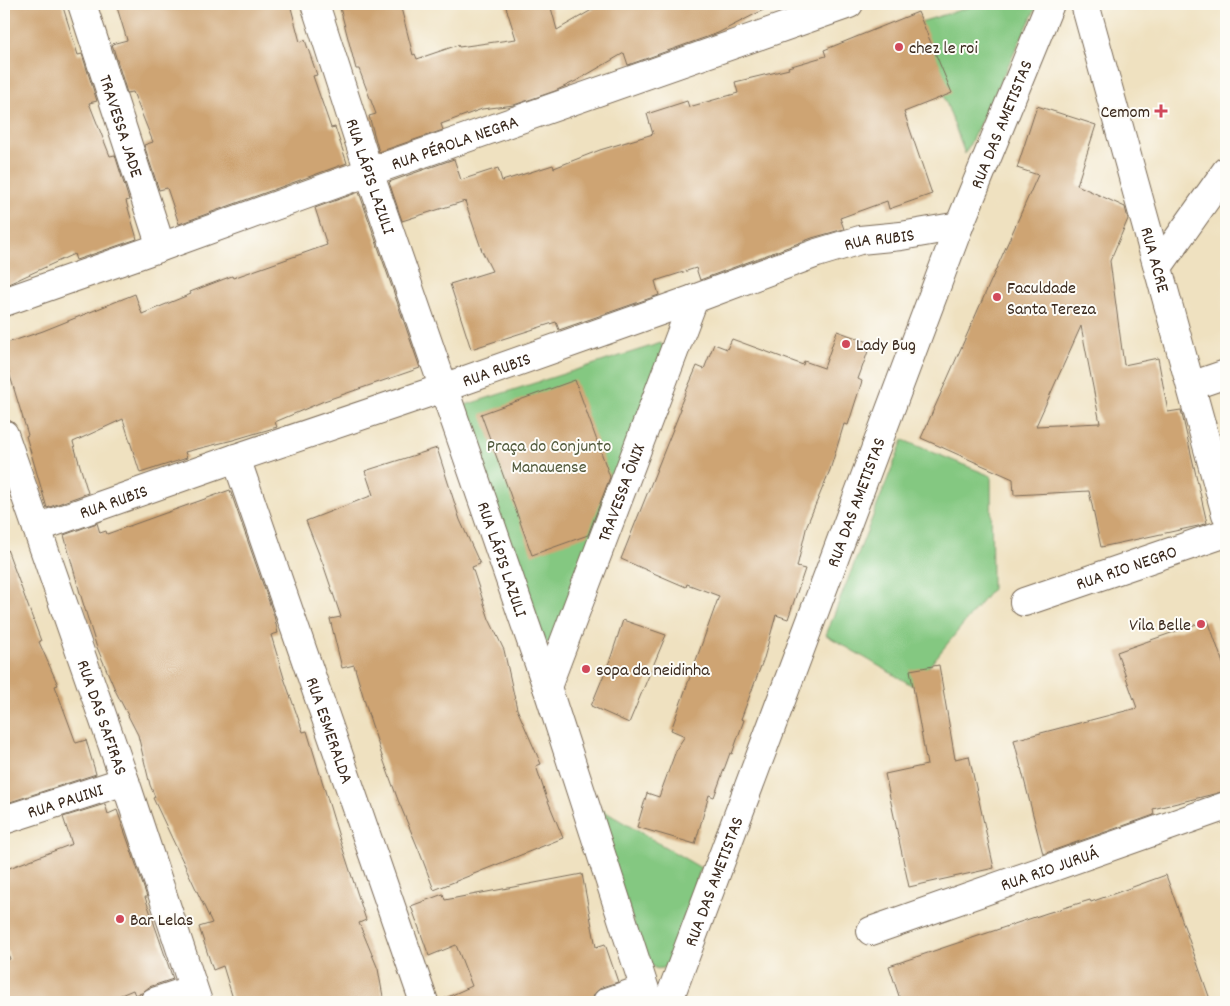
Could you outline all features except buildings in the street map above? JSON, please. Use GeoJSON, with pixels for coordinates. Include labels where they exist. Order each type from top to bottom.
{"type":"FeatureCollection","features":[{"type":"Feature","properties":{"kind":"street","name":"TRAVESSA JADE"},"geometry":{"type":"LineString","coordinates":[[82,4],[161,247]]}},
{"type":"Feature","properties":{"kind":"street","name":"RUA LÁPIS LAZULI"},"geometry":{"type":"LineString","coordinates":[[316,4],[369,172],[546,687],[646,996]]}},
{"type":"Feature","properties":{"kind":"street","name":"RUA PÉROLA NEGRA"},"geometry":{"type":"LineString","coordinates":[[4,302],[849,4]]}},
{"type":"Feature","properties":{"kind":"street","name":"RUA DAS AMETISTAS"},"geometry":{"type":"LineString","coordinates":[[668,1002],[959,226],[1050,4]]}},
{"type":"Feature","properties":{"kind":"street","name":"RUA ACRE"},"geometry":{"type":"LineString","coordinates":[[1085,4],[1226,514]]}},
{"type":"Feature","properties":{"kind":"street"},"geometry":{"type":"LineString","coordinates":[[1158,267],[1226,171]]}},
{"type":"Feature","properties":{"kind":"street","name":"RUA RUBIS"},"geometry":{"type":"LineString","coordinates":[[37,528],[443,388],[694,299],[817,253],[860,240],[901,236],[959,226]]}},
{"type":"Feature","properties":{"kind":"street","name":"TRAVESSA ÔNIX"},"geometry":{"type":"LineString","coordinates":[[546,687],[694,299]]}},
{"type":"Feature","properties":{"kind":"street"},"geometry":{"type":"LineString","coordinates":[[1191,386],[1226,374]]}},
{"type":"Feature","properties":{"kind":"street","name":"RUA DAS SAFIRAS"},"geometry":{"type":"LineString","coordinates":[[4,434],[125,781],[196,996]]}},
{"type":"Feature","properties":{"kind":"street","name":"RUA ESMERALDA"},"geometry":{"type":"LineString","coordinates":[[236,458],[424,1002]]}},
{"type":"Feature","properties":{"kind":"street","name":"RUA RIO NEGRO"},"geometry":{"type":"LineString","coordinates":[[1024,602],[1226,533]]}},
{"type":"Feature","properties":{"kind":"street","name":"RUA PAUINI"},"geometry":{"type":"LineString","coordinates":[[4,820],[125,781]]}},
{"type":"Feature","properties":{"kind":"street","name":"RUA RIO JURUÁ"},"geometry":{"type":"LineString","coordinates":[[871,931],[1226,806]]}},
{"type":"Feature","properties":{"kind":"street"},"geometry":{"type":"LineString","coordinates":[[154,1002],[196,996]]}},
{"type":"Feature","properties":{"kind":"street"},"geometry":{"type":"LineString","coordinates":[[607,1002],[646,996]]}},
{"type":"Feature","properties":{"kind":"green space"},"geometry":{"type":"Polygon","coordinates":[[[980,4],[1038,4],[965,154],[917,23],[980,4]]]}},
{"type":"Feature","properties":{"kind":"green space","name":"Praça do Conjunto Manauense"},"geometry":{"type":"Polygon","coordinates":[[[661,343],[665,352],[552,642],[544,643],[456,408],[661,343]]]}},
{"type":"Feature","properties":{"kind":"green space"},"geometry":{"type":"Polygon","coordinates":[[[903,440],[991,476],[992,589],[913,686],[826,635],[903,440]]]}},
{"type":"Feature","properties":{"kind":"green space"},"geometry":{"type":"Polygon","coordinates":[[[592,804],[701,868],[667,966],[664,968],[656,969],[647,962],[592,804]]]}},
{"type":"Feature","properties":{"kind":"place","name":"chez le roi"},"geometry":{"type":"Point","coordinates":[899,47]}},
{"type":"Feature","properties":{"kind":"place","name":"Cemom"},"geometry":{"type":"Point","coordinates":[1161,111]}},
{"type":"Feature","properties":{"kind":"place","name":"Faculdade Santa Tereza"},"geometry":{"type":"Point","coordinates":[997,297]}},
{"type":"Feature","properties":{"kind":"place","name":"Lady Bug"},"geometry":{"type":"Point","coordinates":[846,344]}},
{"type":"Feature","properties":{"kind":"place","name":"Vila Belle"},"geometry":{"type":"Point","coordinates":[1201,624]}},
{"type":"Feature","properties":{"kind":"place","name":"sopa da neidinha"},"geometry":{"type":"Point","coordinates":[586,669]}},
{"type":"Feature","properties":{"kind":"place","name":"Bar Lelas"},"geometry":{"type":"Point","coordinates":[120,919]}}]}
